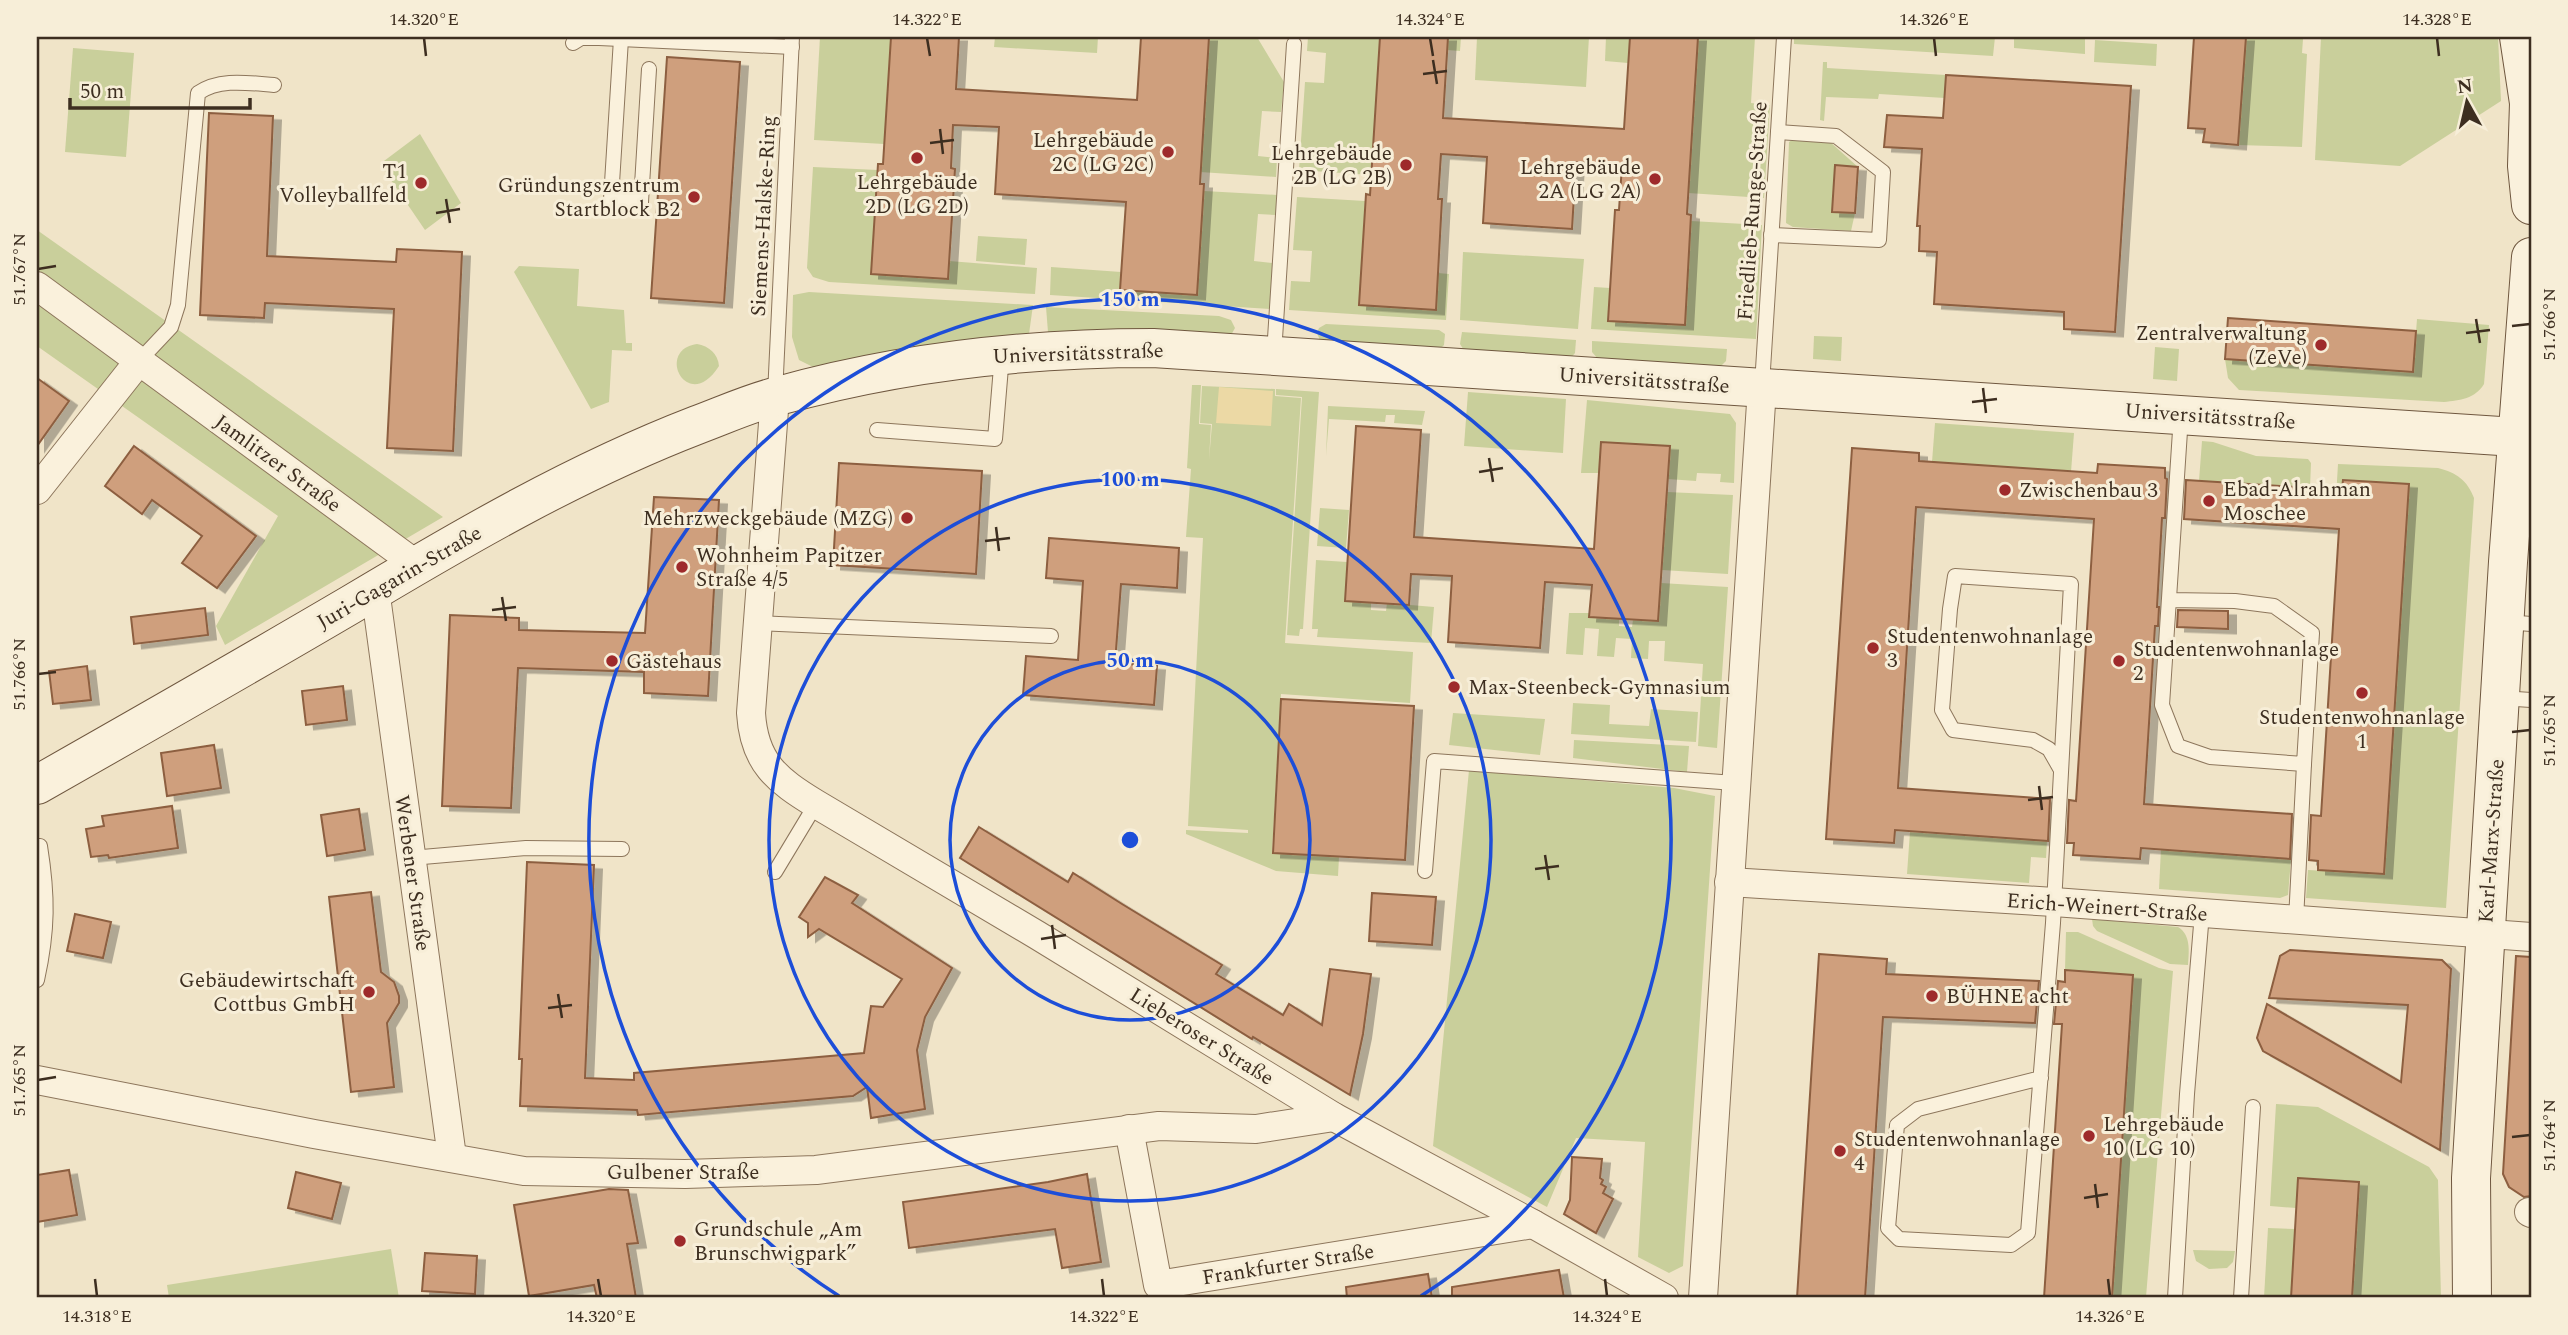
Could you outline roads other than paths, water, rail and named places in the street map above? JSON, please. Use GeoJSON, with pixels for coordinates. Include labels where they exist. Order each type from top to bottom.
{"type":"FeatureCollection","features":[{"type":"Feature","properties":{"kind":"street"},"geometry":{"type":"LineString","coordinates":[[2519,37],[2529,103],[2527,166],[2531,205]]}},
{"type":"Feature","properties":{"kind":"street","name":"Karl-Marx-Straße"},"geometry":{"type":"LineString","coordinates":[[2472,1298],[2470,1197],[2485,934],[2516,699],[2518,623],[2514,562],[2524,438],[2531,257]]}},
{"type":"Feature","properties":{"kind":"street","name":"Jamlitzer Straße"},"geometry":{"type":"LineString","coordinates":[[37,286],[417,565]]}},
{"type":"Feature","properties":{"kind":"street","name":"Universitätsstraße"},"geometry":{"type":"LineString","coordinates":[[775,397],[849,378],[1002,355],[1096,348],[1153,348],[2524,438]]}},
{"type":"Feature","properties":{"kind":"street"},"geometry":{"type":"LineString","coordinates":[[37,490],[139,361]]}},
{"type":"Feature","properties":{"kind":"street"},"geometry":{"type":"LineString","coordinates":[[1703,1298],[1762,388]]}},
{"type":"Feature","properties":{"kind":"street"},"geometry":{"type":"LineString","coordinates":[[758,623],[775,397]]}},
{"type":"Feature","properties":{"kind":"street","name":"Juri-Gagarin-Straße"},"geometry":{"type":"LineString","coordinates":[[37,785],[552,489],[615,458],[775,397]]}},
{"type":"Feature","properties":{"kind":"street","name":"Werbener Straße"},"geometry":{"type":"LineString","coordinates":[[375,589],[452,1157]]}},
{"type":"Feature","properties":{"kind":"street","name":"Lieberoser Straße"},"geometry":{"type":"LineString","coordinates":[[758,623],[752,732],[768,769],[784,784],[1334,1117],[1664,1298]]}},
{"type":"Feature","properties":{"kind":"street","name":"Erich-Weinert-Straße"},"geometry":{"type":"LineString","coordinates":[[1729,882],[2054,902],[2531,937]]}},
{"type":"Feature","properties":{"kind":"street","name":"Gulbener Straße"},"geometry":{"type":"LineString","coordinates":[[37,1080],[314,1134],[524,1171],[685,1174],[816,1170],[1129,1129],[1159,1126],[1256,1129],[1334,1117]]}},
{"type":"Feature","properties":{"kind":"street","name":"Frankfurter Straße"},"geometry":{"type":"LineString","coordinates":[[1129,1129],[1158,1285],[1533,1224]]}},
{"type":"Feature","properties":{"kind":"street","name":"Karl-Marx-Straße"},"geometry":{"type":"LineString","coordinates":[[2470,1197],[2484,1298]]}},
{"type":"Feature","properties":{"kind":"lane","name":"Friedlieb-Runge-Straße"},"geometry":{"type":"LineString","coordinates":[[1762,388],[1784,37]]}},
{"type":"Feature","properties":{"kind":"lane"},"geometry":{"type":"LineString","coordinates":[[573,43],[581,38],[792,42]]}},
{"type":"Feature","properties":{"kind":"lane"},"geometry":{"type":"LineString","coordinates":[[621,39],[611,200],[641,202],[649,69]]}},
{"type":"Feature","properties":{"kind":"lane","name":"Siemens-Halske-Ring"},"geometry":{"type":"LineString","coordinates":[[775,397],[792,42]]}},
{"type":"Feature","properties":{"kind":"lane"},"geometry":{"type":"LineString","coordinates":[[1274,356],[1294,44]]}},
{"type":"Feature","properties":{"kind":"lane"},"geometry":{"type":"LineString","coordinates":[[139,361],[171,327],[178,305],[198,93],[209,86],[230,83],[274,85]]}},
{"type":"Feature","properties":{"kind":"lane"},"geometry":{"type":"LineString","coordinates":[[1771,235],[1880,240],[1883,172],[1836,136],[1778,132]]}},
{"type":"Feature","properties":{"kind":"lane"},"geometry":{"type":"LineString","coordinates":[[877,430],[995,439],[1002,355]]}},
{"type":"Feature","properties":{"kind":"lane"},"geometry":{"type":"LineString","coordinates":[[2182,415],[2162,705],[2178,746],[2210,757],[2304,764]]}},
{"type":"Feature","properties":{"kind":"lane"},"geometry":{"type":"LineString","coordinates":[[2041,1078],[1918,1109],[1897,1125],[1888,1228],[1899,1239],[2011,1245],[2028,1233],[2041,1078],[2054,902],[2071,584],[1955,576],[1942,710],[1953,730],[2033,740],[2049,749],[2061,770]]}},
{"type":"Feature","properties":{"kind":"lane"},"geometry":{"type":"LineString","coordinates":[[2169,600],[2235,601],[2274,606],[2312,633],[2296,920]]}},
{"type":"Feature","properties":{"kind":"lane"},"geometry":{"type":"LineString","coordinates":[[758,623],[1051,636]]}},
{"type":"Feature","properties":{"kind":"lane"},"geometry":{"type":"LineString","coordinates":[[1425,871],[1434,761],[1735,783]]}},
{"type":"Feature","properties":{"kind":"lane"},"geometry":{"type":"LineString","coordinates":[[775,872],[816,804]]}},
{"type":"Feature","properties":{"kind":"lane"},"geometry":{"type":"LineString","coordinates":[[37,979],[46,940],[45,879],[40,846]]}},
{"type":"Feature","properties":{"kind":"lane"},"geometry":{"type":"LineString","coordinates":[[411,859],[526,848],[622,849]]}},
{"type":"Feature","properties":{"kind":"lane"},"geometry":{"type":"LineString","coordinates":[[2175,1298],[2187,1094],[2202,914]]}},
{"type":"Feature","properties":{"kind":"lane"},"geometry":{"type":"LineString","coordinates":[[2241,1298],[2253,1107]]}},
{"type":"Feature","properties":{"kind":"place","name":"Lehrgebäude 2C (LG 2C)"},"geometry":{"type":"Point","coordinates":[1168,152]}},
{"type":"Feature","properties":{"kind":"place","name":"Lehrgebäude 2D (LG 2D)"},"geometry":{"type":"Point","coordinates":[917,158]}},
{"type":"Feature","properties":{"kind":"place","name":"Lehrgebäude 2B (LG 2B)"},"geometry":{"type":"Point","coordinates":[1406,165]}},
{"type":"Feature","properties":{"kind":"place","name":"Lehrgebäude 2A (LG 2A)"},"geometry":{"type":"Point","coordinates":[1655,179]}},
{"type":"Feature","properties":{"kind":"place","name":"T1 Volleyballfeld"},"geometry":{"type":"Point","coordinates":[421,183]}},
{"type":"Feature","properties":{"kind":"place","name":"Gründungszentrum Startblock B2"},"geometry":{"type":"Point","coordinates":[694,197]}},
{"type":"Feature","properties":{"kind":"place","name":"Zentralverwaltung (ZeVe)"},"geometry":{"type":"Point","coordinates":[2321,345]}},
{"type":"Feature","properties":{"kind":"place","name":"Zwischenbau 3"},"geometry":{"type":"Point","coordinates":[2005,490]}},
{"type":"Feature","properties":{"kind":"place","name":"Ebad-Alrahman Moschee"},"geometry":{"type":"Point","coordinates":[2209,501]}},
{"type":"Feature","properties":{"kind":"place","name":"Mehrzweckgebäude (MZG)"},"geometry":{"type":"Point","coordinates":[907,518]}},
{"type":"Feature","properties":{"kind":"place","name":"Wohnheim Papitzer Straße 4/5"},"geometry":{"type":"Point","coordinates":[682,567]}},
{"type":"Feature","properties":{"kind":"place","name":"Studentenwohnanlage 3"},"geometry":{"type":"Point","coordinates":[1873,648]}},
{"type":"Feature","properties":{"kind":"place","name":"Gästehaus"},"geometry":{"type":"Point","coordinates":[612,661]}},
{"type":"Feature","properties":{"kind":"place","name":"Studentenwohnanlage 2"},"geometry":{"type":"Point","coordinates":[2119,661]}},
{"type":"Feature","properties":{"kind":"place","name":"Max-Steenbeck-Gymnasium"},"geometry":{"type":"Point","coordinates":[1454,687]}},
{"type":"Feature","properties":{"kind":"place","name":"Studentenwohnanlage 1"},"geometry":{"type":"Point","coordinates":[2362,693]}},
{"type":"Feature","properties":{"kind":"place","name":"Gebäudewirtschaft Cottbus GmbH"},"geometry":{"type":"Point","coordinates":[369,992]}},
{"type":"Feature","properties":{"kind":"place","name":"BÜHNE acht"},"geometry":{"type":"Point","coordinates":[1932,996]}},
{"type":"Feature","properties":{"kind":"place","name":"Lehrgebäude 10 (LG 10)"},"geometry":{"type":"Point","coordinates":[2089,1136]}},
{"type":"Feature","properties":{"kind":"place","name":"Studentenwohnanlage 4"},"geometry":{"type":"Point","coordinates":[1840,1151]}},
{"type":"Feature","properties":{"kind":"place","name":"Grundschule „Am Brunschwigpark”"},"geometry":{"type":"Point","coordinates":[680,1241]}}]}
